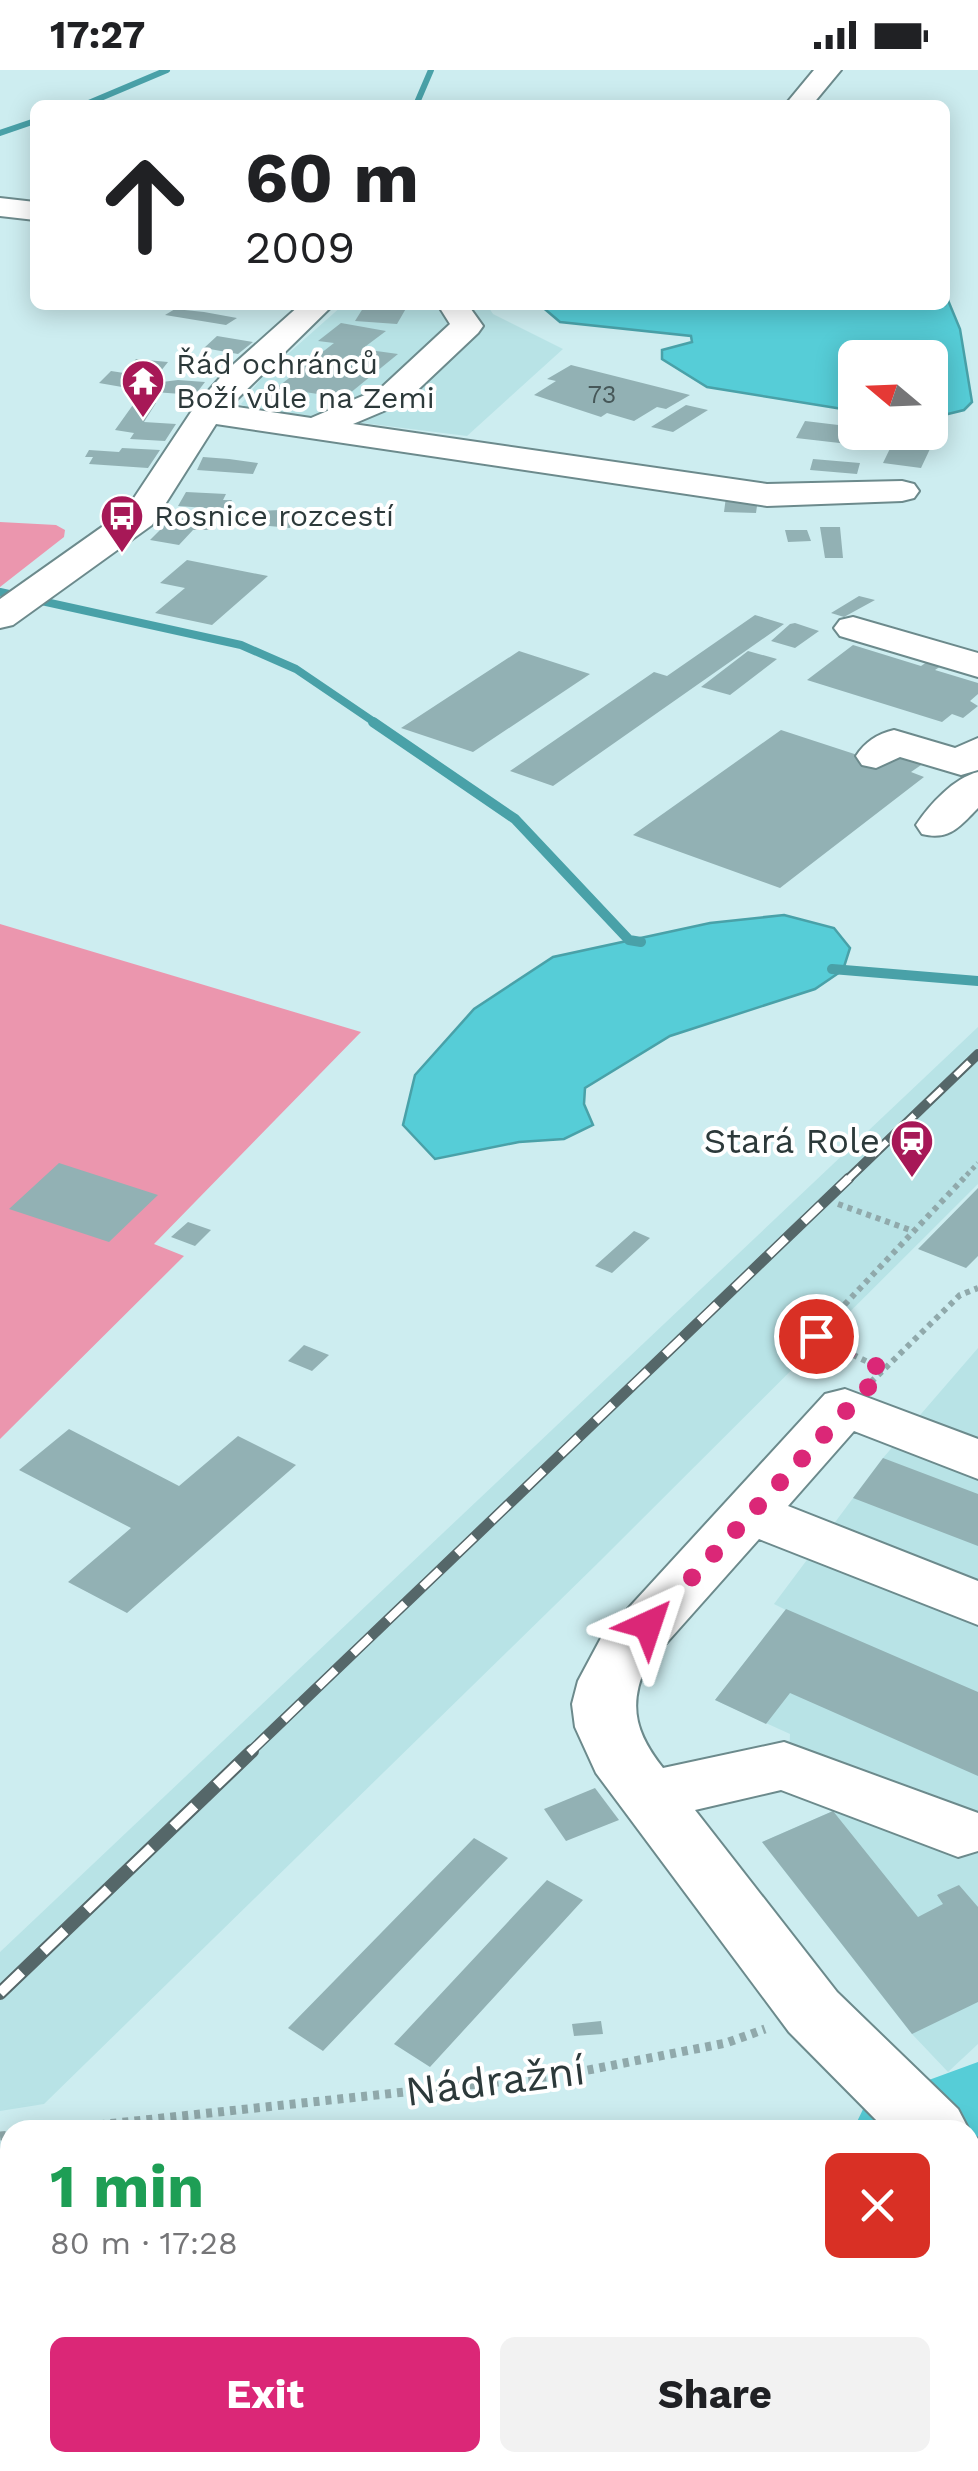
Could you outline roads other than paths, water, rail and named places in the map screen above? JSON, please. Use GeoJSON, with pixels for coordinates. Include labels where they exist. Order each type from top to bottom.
{"type":"FeatureCollection","features":[{"type":"Feature","properties":{"kind":"street"},"geometry":{"type":"LineString","coordinates":[[802,100],[828,70]]}},
{"type":"Feature","properties":{"kind":"street"},"geometry":{"type":"LineString","coordinates":[[0,207],[30,210]]}},
{"type":"Feature","properties":{"kind":"street"},"geometry":{"type":"LineString","coordinates":[[0,617],[138,517],[207,413],[247,369],[312,310]]}},
{"type":"Feature","properties":{"kind":"street"},"geometry":{"type":"LineString","coordinates":[[314,428],[393,395],[467,326],[453,310]]}},
{"type":"Feature","properties":{"kind":"street"},"geometry":{"type":"LineString","coordinates":[[207,413],[767,495],[902,491]]}},
{"type":"Feature","properties":{"kind":"street"},"geometry":{"type":"LineString","coordinates":[[853,628],[978,665]]}},
{"type":"Feature","properties":{"kind":"street"},"geometry":{"type":"LineString","coordinates":[[876,756],[894,742],[974,770],[937,825]]}},
{"type":"Feature","properties":{"kind":"street"},"geometry":{"type":"LineString","coordinates":[[923,2120],[813,2012],[618,1756],[602,1722],[602,1689],[623,1653],[864,1389],[978,1460]]}},
{"type":"Feature","properties":{"kind":"street"},"geometry":{"type":"LineString","coordinates":[[750,1513],[978,1604]]}},
{"type":"Feature","properties":{"kind":"street"},"geometry":{"type":"LineString","coordinates":[[648,1796],[784,1766],[958,1832]]}},
{"type":"Feature","properties":{"kind":"water"},"geometry":{"type":"Polygon","coordinates":[[[950,305],[960,329],[972,402],[964,410],[948,414],[948,340],[838,340],[838,408],[707,387],[662,359],[662,350],[692,342],[691,336],[560,322],[546,310],[950,310],[950,305]]]}},
{"type":"Feature","properties":{"kind":"water"},"geometry":{"type":"Polygon","coordinates":[[[784,915],[834,928],[850,948],[843,970],[815,989],[670,1036],[585,1088],[584,1104],[593,1125],[564,1139],[519,1142],[435,1159],[403,1125],[415,1075],[474,1009],[553,957],[710,923],[784,915]]]}},
{"type":"Feature","properties":{"kind":"waterway"},"geometry":{"type":"LineString","coordinates":[[96,100],[167,70]]}},
{"type":"Feature","properties":{"kind":"waterway"},"geometry":{"type":"LineString","coordinates":[[418,100],[431,70]]}},
{"type":"Feature","properties":{"kind":"waterway"},"geometry":{"type":"LineString","coordinates":[[0,133],[30,123]]}},
{"type":"Feature","properties":{"kind":"waterway"},"geometry":{"type":"LineString","coordinates":[[0,592],[241,645],[296,669],[377,724]]}},
{"type":"Feature","properties":{"kind":"waterway"},"geometry":{"type":"LineString","coordinates":[[373,722],[515,819],[629,940],[641,942]]}},
{"type":"Feature","properties":{"kind":"waterway"},"geometry":{"type":"LineString","coordinates":[[832,969],[978,981]]}},
{"type":"Feature","properties":{"kind":"waterway"},"geometry":{"type":"LineString","coordinates":[[925,2120],[978,2100]]}},
{"type":"Feature","properties":{"kind":"railway"},"geometry":{"type":"LineString","coordinates":[[846,1181],[978,1054]]}},
{"type":"Feature","properties":{"kind":"railway"},"geometry":{"type":"LineString","coordinates":[[249,1753],[849,1178]]}},
{"type":"Feature","properties":{"kind":"railway"},"geometry":{"type":"LineString","coordinates":[[0,1993],[252,1751]]}},
{"type":"Feature","properties":{"kind":"place","name":"Řád ochránců Boží vůle na Zemi"},"geometry":{"type":"Point","coordinates":[143,419]}},
{"type":"Feature","properties":{"kind":"place","name":"Rosnice rozcestí"},"geometry":{"type":"Point","coordinates":[122,554]}},
{"type":"Feature","properties":{"kind":"place","name":"Stará Role"},"geometry":{"type":"Point","coordinates":[912,1179]}}]}
